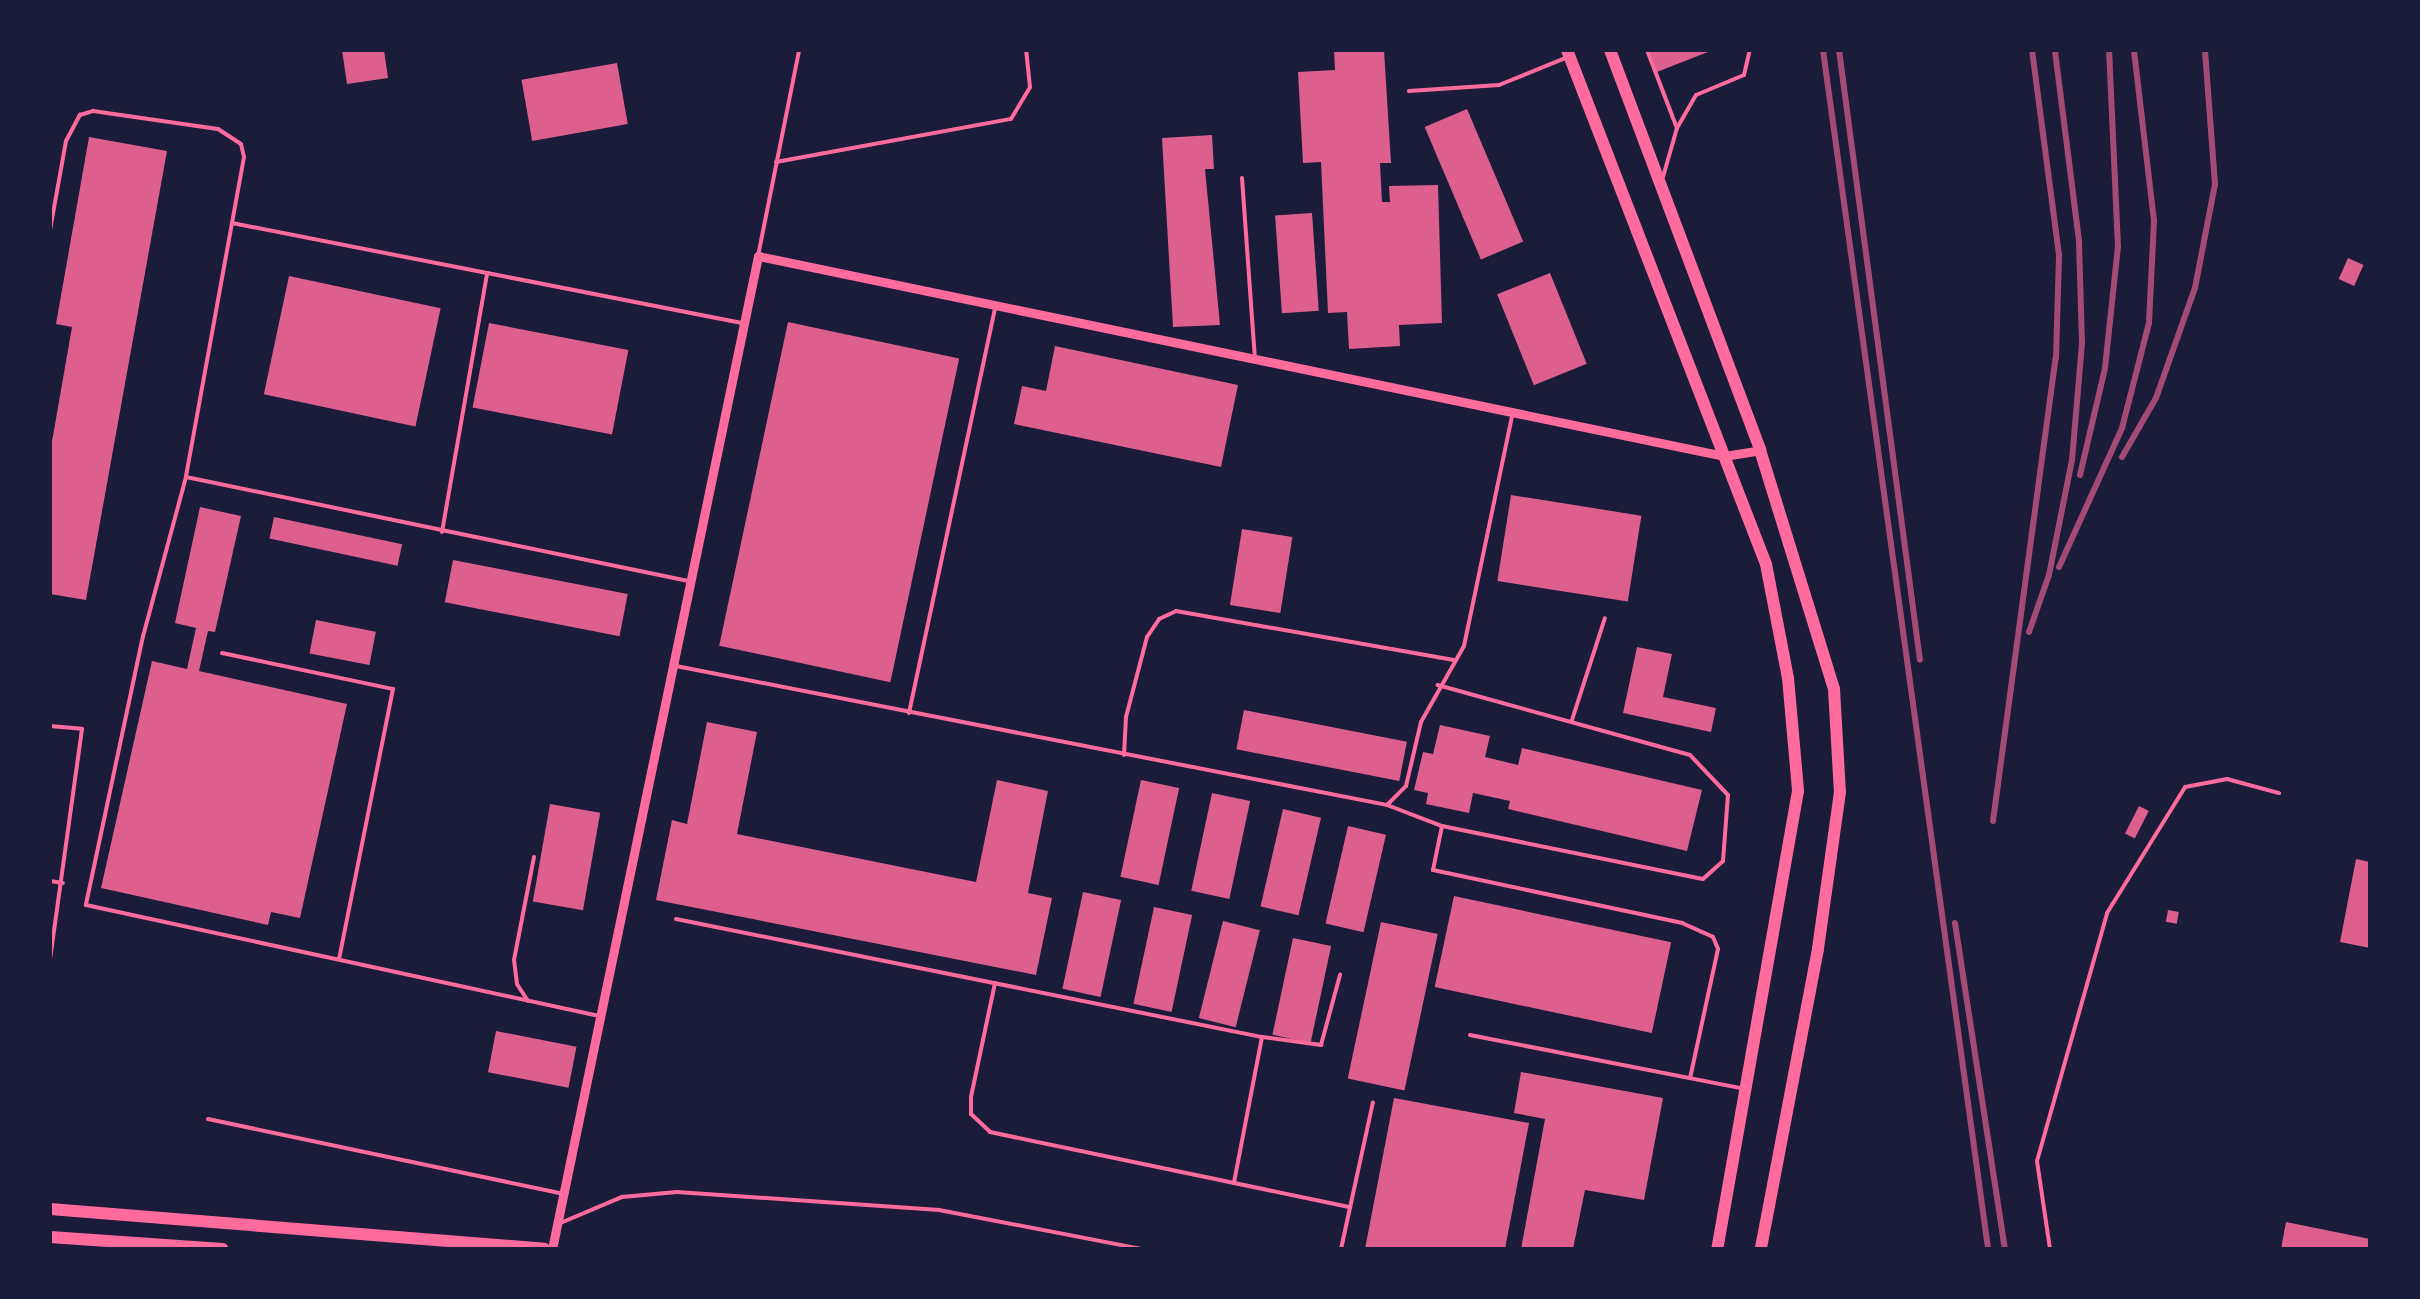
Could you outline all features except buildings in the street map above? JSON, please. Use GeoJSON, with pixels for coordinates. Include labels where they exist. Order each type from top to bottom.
{"type":"FeatureCollection","features":[{"type":"Feature","properties":{"kind":"main road"},"geometry":{"type":"LineString","coordinates":[[1610,50],[1760,450],[1834,689],[1840,792],[1761,1249]]}},
{"type":"Feature","properties":{"kind":"main road"},"geometry":{"type":"LineString","coordinates":[[1568,53],[1766,564],[1788,678],[1798,791],[1717,1249]]}},
{"type":"Feature","properties":{"kind":"main road"},"geometry":{"type":"LineString","coordinates":[[50,1209],[544,1249]]}},
{"type":"Feature","properties":{"kind":"main road"},"geometry":{"type":"LineString","coordinates":[[50,1236],[223,1249]]}},
{"type":"Feature","properties":{"kind":"street"},"geometry":{"type":"LineString","coordinates":[[552,1249],[758,256],[1724,456],[1760,450]]}},
{"type":"Feature","properties":{"kind":"lane"},"geometry":{"type":"LineString","coordinates":[[758,256],[800,50]]}},
{"type":"Feature","properties":{"kind":"lane"},"geometry":{"type":"LineString","coordinates":[[776,162],[1012,119],[1030,87],[1026,50]]}},
{"type":"Feature","properties":{"kind":"lane"},"geometry":{"type":"LineString","coordinates":[[1647,50],[1677,128]]}},
{"type":"Feature","properties":{"kind":"lane"},"geometry":{"type":"LineString","coordinates":[[1660,186],[1677,128],[1696,95],[1744,75],[1750,50]]}},
{"type":"Feature","properties":{"kind":"lane"},"geometry":{"type":"LineString","coordinates":[[1409,91],[1499,85],[1568,53]]}},
{"type":"Feature","properties":{"kind":"lane"},"geometry":{"type":"LineString","coordinates":[[50,230],[71,127],[92,112],[233,135],[244,157],[186,478],[143,636],[86,905],[600,1016]]}},
{"type":"Feature","properties":{"kind":"lane"},"geometry":{"type":"LineString","coordinates":[[1242,178],[1255,358]]}},
{"type":"Feature","properties":{"kind":"lane"},"geometry":{"type":"LineString","coordinates":[[232,223],[743,323]]}},
{"type":"Feature","properties":{"kind":"lane"},"geometry":{"type":"LineString","coordinates":[[442,532],[487,272]]}},
{"type":"Feature","properties":{"kind":"lane"},"geometry":{"type":"LineString","coordinates":[[909,714],[996,306]]}},
{"type":"Feature","properties":{"kind":"lane"},"geometry":{"type":"LineString","coordinates":[[1387,805],[1406,786],[1421,722],[1438,685],[1464,646],[1513,410]]}},
{"type":"Feature","properties":{"kind":"lane"},"geometry":{"type":"LineString","coordinates":[[186,478],[688,582]]}},
{"type":"Feature","properties":{"kind":"lane"},"geometry":{"type":"LineString","coordinates":[[1124,755],[1126,716],[1147,637],[1159,619],[1176,611],[1454,660]]}},
{"type":"Feature","properties":{"kind":"lane"},"geometry":{"type":"LineString","coordinates":[[1572,720],[1604,618]]}},
{"type":"Feature","properties":{"kind":"lane"},"geometry":{"type":"LineString","coordinates":[[222,653],[393,689],[338,960]]}},
{"type":"Feature","properties":{"kind":"lane"},"geometry":{"type":"LineString","coordinates":[[671,666],[1387,805],[1442,826],[1703,878],[1723,861],[1728,795],[1714,774],[1690,755],[1438,685]]}},
{"type":"Feature","properties":{"kind":"lane"},"geometry":{"type":"LineString","coordinates":[[50,726],[82,729],[50,960]]}},
{"type":"Feature","properties":{"kind":"lane"},"geometry":{"type":"LineString","coordinates":[[2050,1249],[2037,1161],[2107,914],[2185,787],[2227,779],[2278,793]]}},
{"type":"Feature","properties":{"kind":"lane"},"geometry":{"type":"LineString","coordinates":[[1442,826],[1433,870],[1682,922],[1713,937],[1718,949],[1690,1078]]}},
{"type":"Feature","properties":{"kind":"lane"},"geometry":{"type":"LineString","coordinates":[[528,1001],[517,984],[514,960],[534,857]]}},
{"type":"Feature","properties":{"kind":"lane"},"geometry":{"type":"LineString","coordinates":[[50,882],[63,883]]}},
{"type":"Feature","properties":{"kind":"lane"},"geometry":{"type":"LineString","coordinates":[[676,919],[1262,1037],[1322,1044],[1340,975]]}},
{"type":"Feature","properties":{"kind":"lane"},"geometry":{"type":"LineString","coordinates":[[995,983],[971,1097],[980,1125],[1350,1207]]}},
{"type":"Feature","properties":{"kind":"lane"},"geometry":{"type":"LineString","coordinates":[[1470,1035],[1745,1089]]}},
{"type":"Feature","properties":{"kind":"lane"},"geometry":{"type":"LineString","coordinates":[[1234,1183],[1262,1037]]}},
{"type":"Feature","properties":{"kind":"lane"},"geometry":{"type":"LineString","coordinates":[[1341,1249],[1374,1102]]}},
{"type":"Feature","properties":{"kind":"lane"},"geometry":{"type":"LineString","coordinates":[[208,1119],[564,1194]]}},
{"type":"Feature","properties":{"kind":"lane"},"geometry":{"type":"LineString","coordinates":[[558,1224],[622,1198],[714,1194],[939,1210],[1142,1249]]}},
{"type":"Feature","properties":{"kind":"railway"},"geometry":{"type":"LineString","coordinates":[[1823,50],[1988,1249]]}},
{"type":"Feature","properties":{"kind":"railway"},"geometry":{"type":"LineString","coordinates":[[1839,50],[1920,660]]}},
{"type":"Feature","properties":{"kind":"railway"},"geometry":{"type":"LineString","coordinates":[[1993,821],[2056,358],[2059,255],[2032,50]]}},
{"type":"Feature","properties":{"kind":"railway"},"geometry":{"type":"LineString","coordinates":[[2029,632],[2049,575],[2072,460],[2082,343],[2079,241],[2055,50]]}},
{"type":"Feature","properties":{"kind":"railway"},"geometry":{"type":"LineString","coordinates":[[2080,475],[2105,368],[2118,247],[2109,50]]}},
{"type":"Feature","properties":{"kind":"railway"},"geometry":{"type":"LineString","coordinates":[[2059,567],[2122,428],[2149,323],[2154,221],[2134,50]]}},
{"type":"Feature","properties":{"kind":"railway"},"geometry":{"type":"LineString","coordinates":[[2122,457],[2156,398],[2195,288],[2215,184],[2205,50]]}},
{"type":"Feature","properties":{"kind":"railway"},"geometry":{"type":"LineString","coordinates":[[1955,923],[2005,1249]]}}]}
